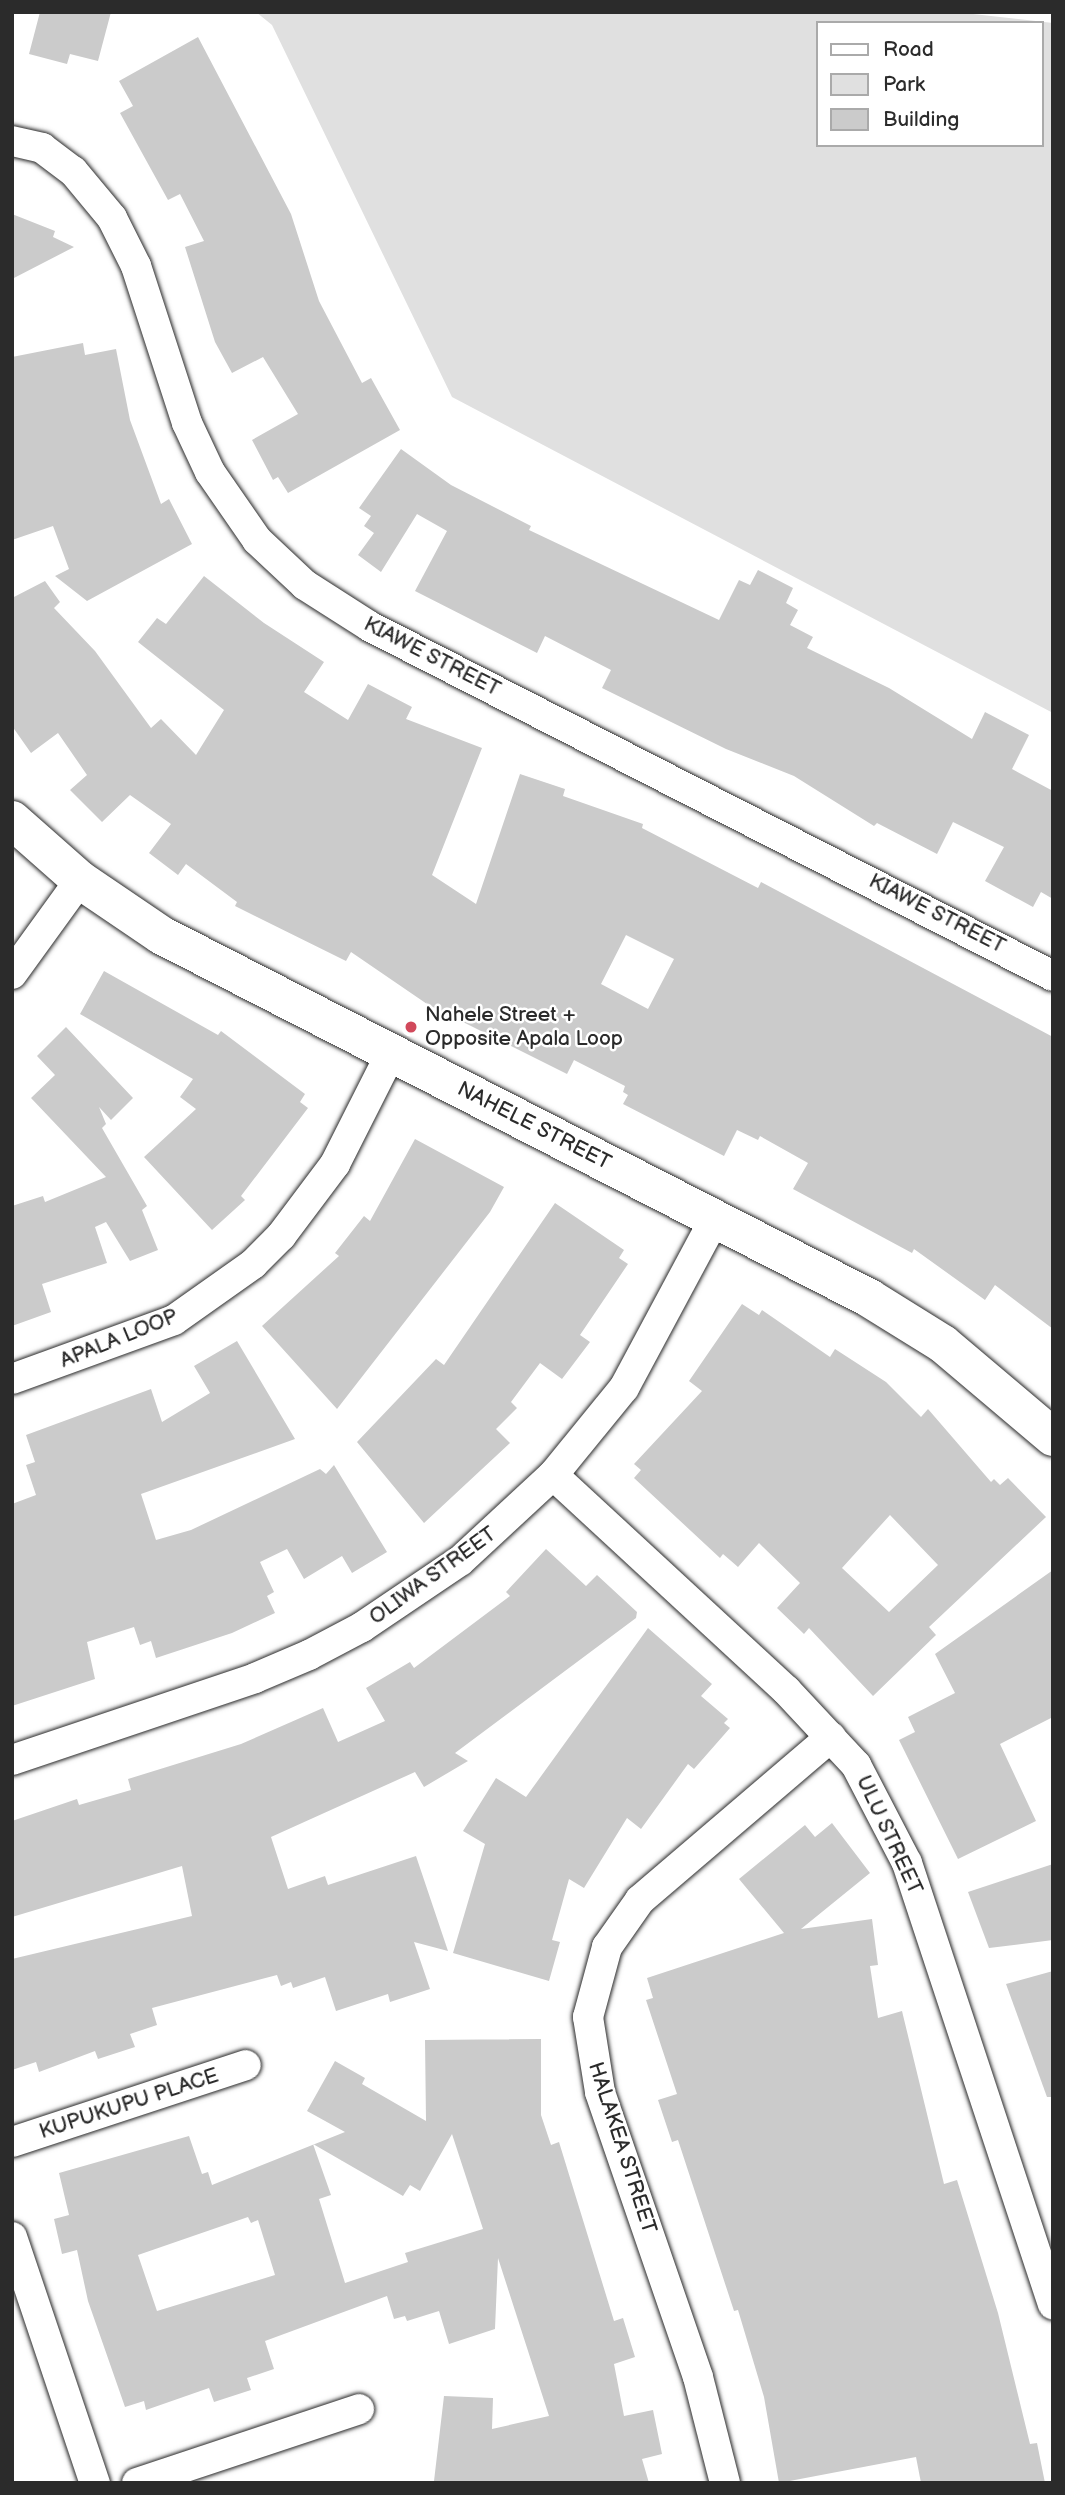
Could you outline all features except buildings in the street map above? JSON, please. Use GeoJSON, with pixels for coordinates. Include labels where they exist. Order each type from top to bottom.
{"type":"FeatureCollection","features":[{"type":"Feature","properties":{"kind":"street","name":"KIAWE STREET"},"geometry":{"type":"LineString","coordinates":[[12,141],[42,148],[73,171],[112,218],[136,266],[187,423],[210,472],[257,540],[305,584],[369,626],[1053,975]]}},
{"type":"Feature","properties":{"kind":"street","name":"NAHELE STREET"},"geometry":{"type":"LineString","coordinates":[[12,820],[80,880],[161,935],[715,1218],[906,1320],[978,1371],[1053,1437]]}},
{"type":"Feature","properties":{"kind":"street"},"geometry":{"type":"LineString","coordinates":[[12,974],[80,880]]}},
{"type":"Feature","properties":{"kind":"street","name":"APALA LOOP"},"geometry":{"type":"LineString","coordinates":[[12,1379],[174,1320],[253,1264],[289,1227],[335,1164],[391,1053]]}},
{"type":"Feature","properties":{"kind":"street","name":"OLIWA STREET"},"geometry":{"type":"LineString","coordinates":[[12,1760],[256,1678],[362,1627],[460,1561],[553,1475],[624,1388],[715,1218]]}},
{"type":"Feature","properties":{"kind":"street","name":"ULU STREET"},"geometry":{"type":"LineString","coordinates":[[553,1475],[831,1737],[856,1765],[907,1863],[1053,2304]]}},
{"type":"Feature","properties":{"kind":"street","name":"HALAKEA STREET"},"geometry":{"type":"LineString","coordinates":[[725,2483],[698,2377],[600,2092],[588,2017],[607,1947],[640,1900],[831,1737]]}},
{"type":"Feature","properties":{"kind":"street","name":"KUPUKUPU PLACE"},"geometry":{"type":"LineString","coordinates":[[12,2142],[246,2065]]}},
{"type":"Feature","properties":{"kind":"street"},"geometry":{"type":"LineString","coordinates":[[12,2237],[95,2483]]}},
{"type":"Feature","properties":{"kind":"street"},"geometry":{"type":"LineString","coordinates":[[136,2483],[359,2409]]}},
{"type":"Feature","properties":{"kind":"green space"},"geometry":{"type":"Polygon","coordinates":[[[256,12],[955,12],[1035,21],[816,21],[816,147],[1044,147],[1044,22],[1053,23],[1053,713],[452,397],[272,25],[256,12]]]}},
{"type":"Feature","properties":{"kind":"place","name":"Nahele Street + Opposite Apala Loop"},"geometry":{"type":"Point","coordinates":[411,1027]}}]}
